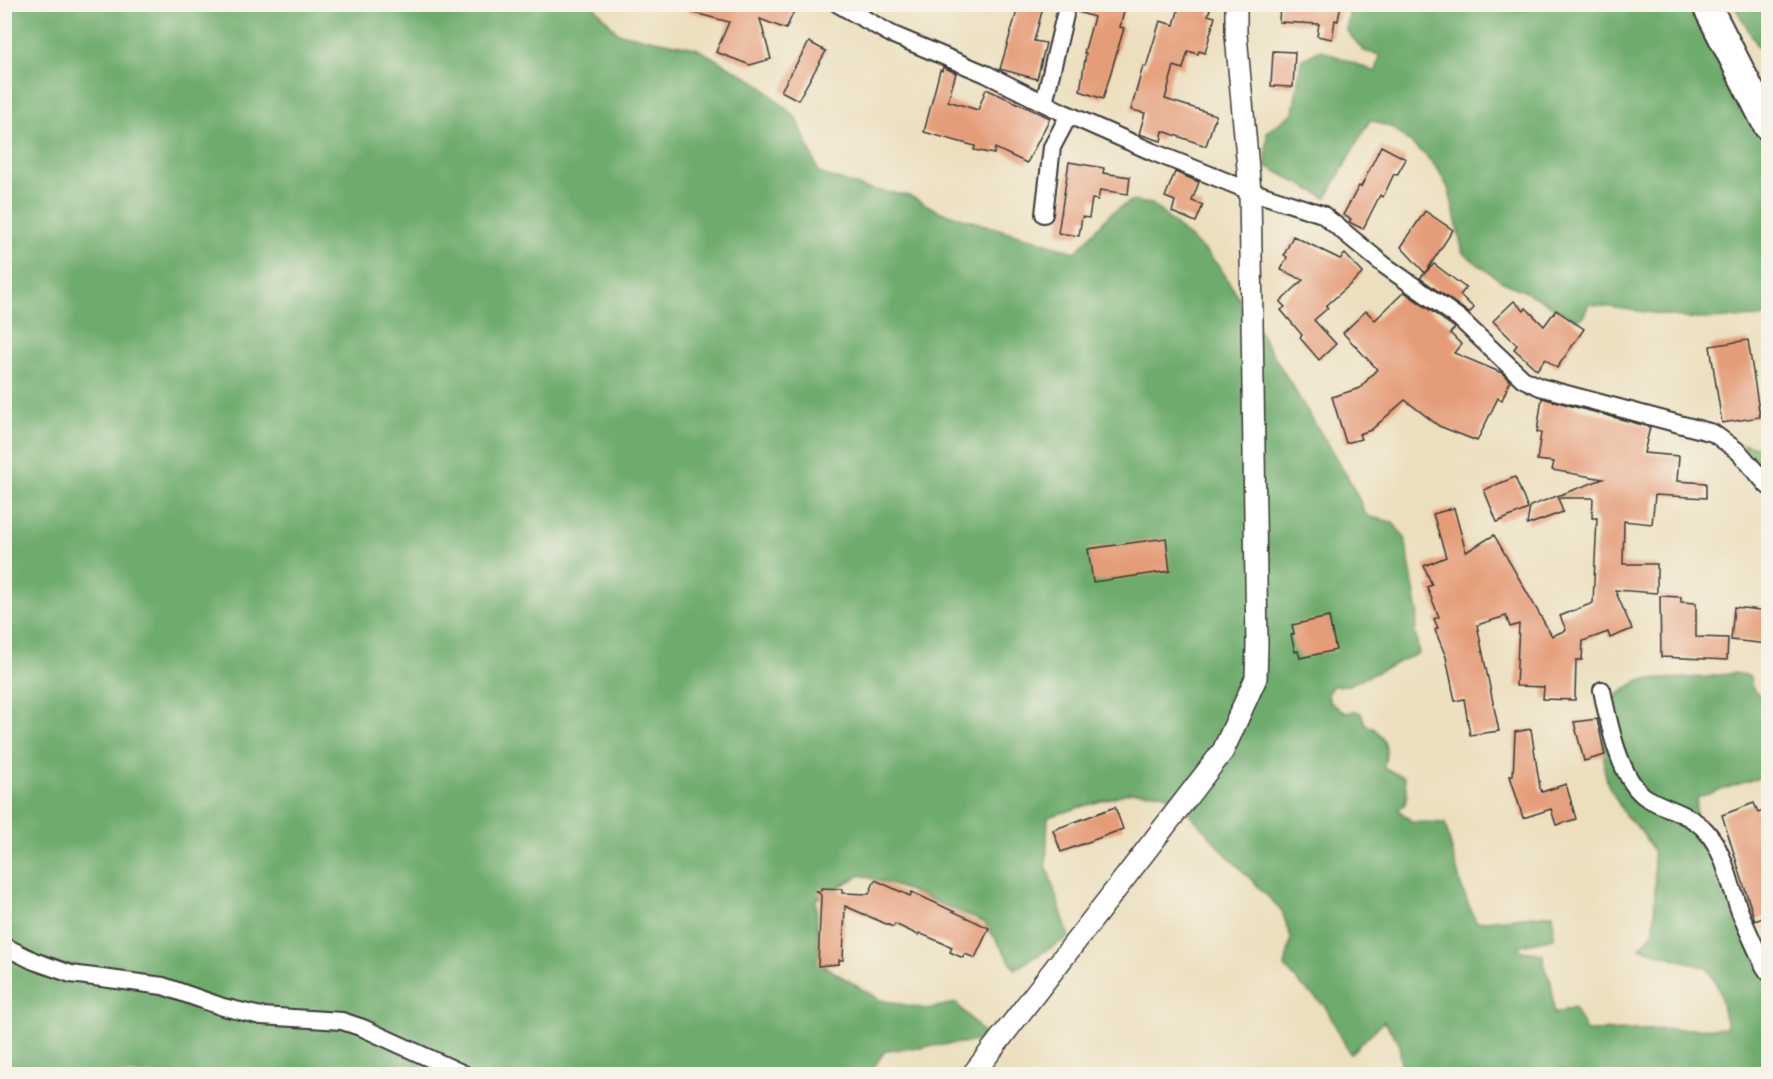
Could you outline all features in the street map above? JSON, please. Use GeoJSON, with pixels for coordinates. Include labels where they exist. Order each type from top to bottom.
{"type":"FeatureCollection","features":[{"type":"Feature","properties":{"kind":"highway"},"geometry":{"type":"LineString","coordinates":[[1706,4],[1768,126]]}},
{"type":"Feature","properties":{"kind":"street"},"geometry":{"type":"LineString","coordinates":[[838,4],[860,10],[891,34],[986,74],[1069,115],[1153,152],[1250,191],[1322,214],[1384,265],[1459,318],[1523,379],[1540,387],[1713,433],[1739,452],[1768,486]]}},
{"type":"Feature","properties":{"kind":"street"},"geometry":{"type":"LineString","coordinates":[[973,1074],[1223,751],[1256,678],[1250,191],[1236,35],[1236,4]]}},
{"type":"Feature","properties":{"kind":"street"},"geometry":{"type":"LineString","coordinates":[[1044,103],[1065,15]]}},
{"type":"Feature","properties":{"kind":"street"},"geometry":{"type":"LineString","coordinates":[[1044,214],[1052,147],[1069,115]]}},
{"type":"Feature","properties":{"kind":"street"},"geometry":{"type":"LineString","coordinates":[[1602,690],[1613,738],[1628,777],[1645,798],[1694,819],[1708,833],[1721,860],[1740,912],[1768,972]]}},
{"type":"Feature","properties":{"kind":"street"},"geometry":{"type":"LineString","coordinates":[[4,946],[34,961],[71,974],[163,986],[223,1007],[261,1016],[342,1021],[363,1028],[464,1074]]}},
{"type":"Feature","properties":{"kind":"green space"},"geometry":{"type":"Polygon","coordinates":[[[5,5],[593,5],[618,33],[696,48],[758,83],[797,119],[819,173],[864,188],[910,196],[938,211],[1076,252],[1111,213],[1131,201],[1152,204],[1206,252],[1221,269],[1350,481],[1367,516],[1392,522],[1405,538],[1418,613],[1415,632],[1419,653],[1349,685],[1333,686],[1328,692],[1329,701],[1345,713],[1355,711],[1361,713],[1365,724],[1381,736],[1386,748],[1383,768],[1404,777],[1407,793],[1405,804],[1398,809],[1412,822],[1445,823],[1461,886],[1476,922],[1553,914],[1554,938],[1518,946],[1522,951],[1543,954],[1545,970],[1551,981],[1554,1014],[1574,1007],[1586,1031],[1727,1028],[1719,989],[1707,968],[1640,948],[1654,931],[1653,850],[1640,830],[1625,815],[1608,785],[1604,768],[1603,705],[1639,680],[1707,677],[1734,673],[1750,676],[1752,688],[1763,698],[1768,698],[1768,775],[1698,797],[1694,819],[1768,972],[1768,1074],[1402,1074],[1399,1043],[1384,1021],[1350,1054],[1325,1006],[1285,967],[1291,938],[1282,911],[1181,804],[1162,793],[1131,792],[1048,817],[1046,864],[1069,937],[1015,969],[985,923],[916,893],[861,875],[816,899],[819,963],[880,1000],[926,1009],[956,1003],[990,1040],[885,1051],[869,1074],[5,1074],[5,5]]]}},
{"type":"Feature","properties":{"kind":"green space"},"geometry":{"type":"Polygon","coordinates":[[[1351,5],[1695,5],[1768,144],[1768,317],[1695,319],[1589,304],[1584,315],[1577,320],[1501,281],[1463,253],[1449,190],[1439,171],[1426,156],[1393,128],[1370,120],[1326,198],[1266,166],[1267,132],[1293,113],[1301,60],[1321,50],[1376,72],[1380,55],[1364,51],[1346,30],[1351,5]]]}},
{"type":"Feature","properties":{"kind":"green space"},"geometry":{"type":"Polygon","coordinates":[[[1734,5],[1768,5],[1768,64],[1734,5]]]}},
{"type":"Feature","properties":{"kind":"green space"},"geometry":{"type":"Polygon","coordinates":[[[1742,444],[1768,449],[1768,476],[1760,463],[1742,444]]]}},
{"type":"Feature","properties":{"kind":"building"},"geometry":{"type":"Polygon","coordinates":[[[684,4],[784,4],[795,9],[786,29],[760,19],[771,59],[750,65],[716,52],[729,22],[683,10],[684,4]]]}},
{"type":"Feature","properties":{"kind":"building"},"geometry":{"type":"Polygon","coordinates":[[[1019,4],[1044,4],[1034,41],[1046,43],[1037,79],[1000,69],[1019,4]]]}},
{"type":"Feature","properties":{"kind":"building"},"geometry":{"type":"Polygon","coordinates":[[[1067,4],[1126,4],[1120,27],[1124,28],[1103,99],[1080,91],[1086,53],[1084,53],[1094,17],[1075,11],[1067,4]]]}},
{"type":"Feature","properties":{"kind":"building"},"geometry":{"type":"Polygon","coordinates":[[[1180,4],[1212,4],[1208,15],[1215,17],[1205,53],[1199,51],[1198,54],[1188,51],[1183,69],[1174,66],[1165,99],[1216,115],[1206,146],[1163,131],[1161,141],[1139,134],[1145,113],[1131,110],[1143,66],[1146,67],[1160,21],[1174,25],[1180,4]]]}},
{"type":"Feature","properties":{"kind":"building"},"geometry":{"type":"Polygon","coordinates":[[[1280,4],[1341,4],[1338,21],[1335,20],[1332,39],[1317,36],[1319,24],[1279,22],[1280,4]]]}},
{"type":"Feature","properties":{"kind":"building"},"geometry":{"type":"Polygon","coordinates":[[[809,42],[826,51],[798,100],[781,91],[809,42]]]}},
{"type":"Feature","properties":{"kind":"building"},"geometry":{"type":"Polygon","coordinates":[[[1273,51],[1295,52],[1293,87],[1271,86],[1273,51]]]}},
{"type":"Feature","properties":{"kind":"building"},"geometry":{"type":"Polygon","coordinates":[[[943,67],[956,73],[948,101],[978,110],[986,89],[1050,118],[1027,163],[995,148],[994,154],[974,150],[975,146],[924,132],[940,70],[942,71],[943,67]]]}},
{"type":"Feature","properties":{"kind":"building"},"geometry":{"type":"Polygon","coordinates":[[[1381,146],[1406,159],[1397,175],[1394,174],[1383,197],[1380,195],[1363,229],[1349,222],[1351,219],[1343,215],[1359,186],[1361,187],[1381,146]]]}},
{"type":"Feature","properties":{"kind":"building"},"geometry":{"type":"Polygon","coordinates":[[[1069,162],[1104,168],[1103,173],[1130,177],[1128,194],[1100,190],[1098,200],[1092,199],[1089,218],[1082,217],[1079,236],[1058,233],[1069,162]]]}},
{"type":"Feature","properties":{"kind":"building"},"geometry":{"type":"Polygon","coordinates":[[[1175,172],[1199,182],[1192,201],[1203,205],[1196,222],[1172,212],[1175,201],[1165,197],[1175,172]]]}},
{"type":"Feature","properties":{"kind":"building"},"geometry":{"type":"Polygon","coordinates":[[[1425,211],[1453,230],[1425,273],[1401,247],[1425,211]]]}},
{"type":"Feature","properties":{"kind":"building"},"geometry":{"type":"Polygon","coordinates":[[[1293,236],[1340,259],[1345,254],[1363,273],[1314,320],[1336,344],[1319,360],[1300,338],[1302,335],[1281,310],[1285,307],[1280,302],[1303,280],[1281,270],[1287,257],[1284,255],[1293,236]]]}},
{"type":"Feature","properties":{"kind":"building"},"geometry":{"type":"Polygon","coordinates":[[[1434,264],[1466,288],[1460,295],[1474,308],[1469,313],[1420,278],[1434,264]]]}},
{"type":"Feature","properties":{"kind":"building"},"geometry":{"type":"Polygon","coordinates":[[[1404,292],[1455,328],[1450,333],[1461,344],[1454,353],[1502,373],[1510,381],[1502,400],[1498,398],[1477,441],[1439,426],[1405,400],[1371,430],[1359,434],[1361,439],[1346,443],[1332,397],[1360,388],[1377,369],[1343,333],[1366,311],[1375,320],[1404,292]]]}},
{"type":"Feature","properties":{"kind":"building"},"geometry":{"type":"Polygon","coordinates":[[[1514,301],[1524,311],[1526,308],[1544,326],[1556,310],[1584,329],[1557,368],[1545,359],[1537,370],[1514,349],[1517,345],[1493,321],[1514,301]]]}},
{"type":"Feature","properties":{"kind":"building"},"geometry":{"type":"Polygon","coordinates":[[[1748,340],[1760,417],[1722,423],[1710,346],[1748,340]]]}},
{"type":"Feature","properties":{"kind":"building"},"geometry":{"type":"Polygon","coordinates":[[[1542,398],[1650,427],[1644,453],[1679,456],[1677,481],[1706,483],[1706,498],[1655,495],[1652,524],[1624,521],[1623,564],[1657,564],[1657,593],[1615,590],[1632,629],[1610,638],[1608,632],[1583,641],[1582,660],[1576,660],[1575,700],[1543,699],[1544,687],[1516,686],[1519,624],[1510,627],[1506,616],[1477,625],[1499,731],[1470,735],[1464,699],[1455,701],[1446,657],[1435,630],[1438,628],[1434,619],[1439,617],[1427,587],[1432,585],[1424,566],[1446,557],[1433,514],[1454,508],[1466,552],[1494,535],[1552,636],[1566,630],[1560,616],[1593,603],[1597,518],[1592,518],[1593,498],[1558,498],[1563,512],[1527,525],[1530,506],[1603,479],[1552,470],[1554,462],[1537,460],[1541,433],[1537,432],[1542,398]]]}},
{"type":"Feature","properties":{"kind":"building"},"geometry":{"type":"Polygon","coordinates":[[[1515,477],[1528,509],[1497,522],[1484,490],[1515,477]]]}},
{"type":"Feature","properties":{"kind":"building"},"geometry":{"type":"Polygon","coordinates":[[[1166,538],[1170,571],[1093,582],[1088,549],[1166,538]]]}},
{"type":"Feature","properties":{"kind":"building"},"geometry":{"type":"Polygon","coordinates":[[[1660,596],[1681,597],[1681,602],[1696,603],[1696,637],[1728,638],[1727,660],[1661,657],[1660,596]]]}},
{"type":"Feature","properties":{"kind":"building"},"geometry":{"type":"Polygon","coordinates":[[[1734,607],[1768,611],[1768,644],[1731,640],[1734,607]]]}},
{"type":"Feature","properties":{"kind":"building"},"geometry":{"type":"Polygon","coordinates":[[[1329,617],[1336,650],[1300,658],[1298,651],[1295,652],[1291,635],[1294,634],[1292,625],[1329,617]]]}},
{"type":"Feature","properties":{"kind":"building"},"geometry":{"type":"Polygon","coordinates":[[[1597,719],[1605,755],[1584,761],[1574,722],[1597,719]]]}},
{"type":"Feature","properties":{"kind":"building"},"geometry":{"type":"Polygon","coordinates":[[[1531,729],[1542,792],[1566,784],[1576,819],[1556,825],[1551,809],[1523,818],[1510,776],[1513,776],[1515,732],[1531,729]]]}},
{"type":"Feature","properties":{"kind":"building"},"geometry":{"type":"Polygon","coordinates":[[[1754,803],[1758,812],[1768,808],[1768,916],[1755,921],[1722,815],[1754,803]]]}},
{"type":"Feature","properties":{"kind":"building"},"geometry":{"type":"Polygon","coordinates":[[[1115,807],[1123,829],[1061,852],[1053,830],[1115,807]]]}},
{"type":"Feature","properties":{"kind":"building"},"geometry":{"type":"Polygon","coordinates":[[[875,880],[910,896],[912,892],[989,928],[975,958],[965,954],[963,958],[950,952],[952,947],[895,924],[893,927],[845,906],[843,960],[839,960],[839,964],[818,966],[821,895],[816,891],[821,891],[821,888],[842,889],[842,893],[869,894],[875,880]]]}}]}
